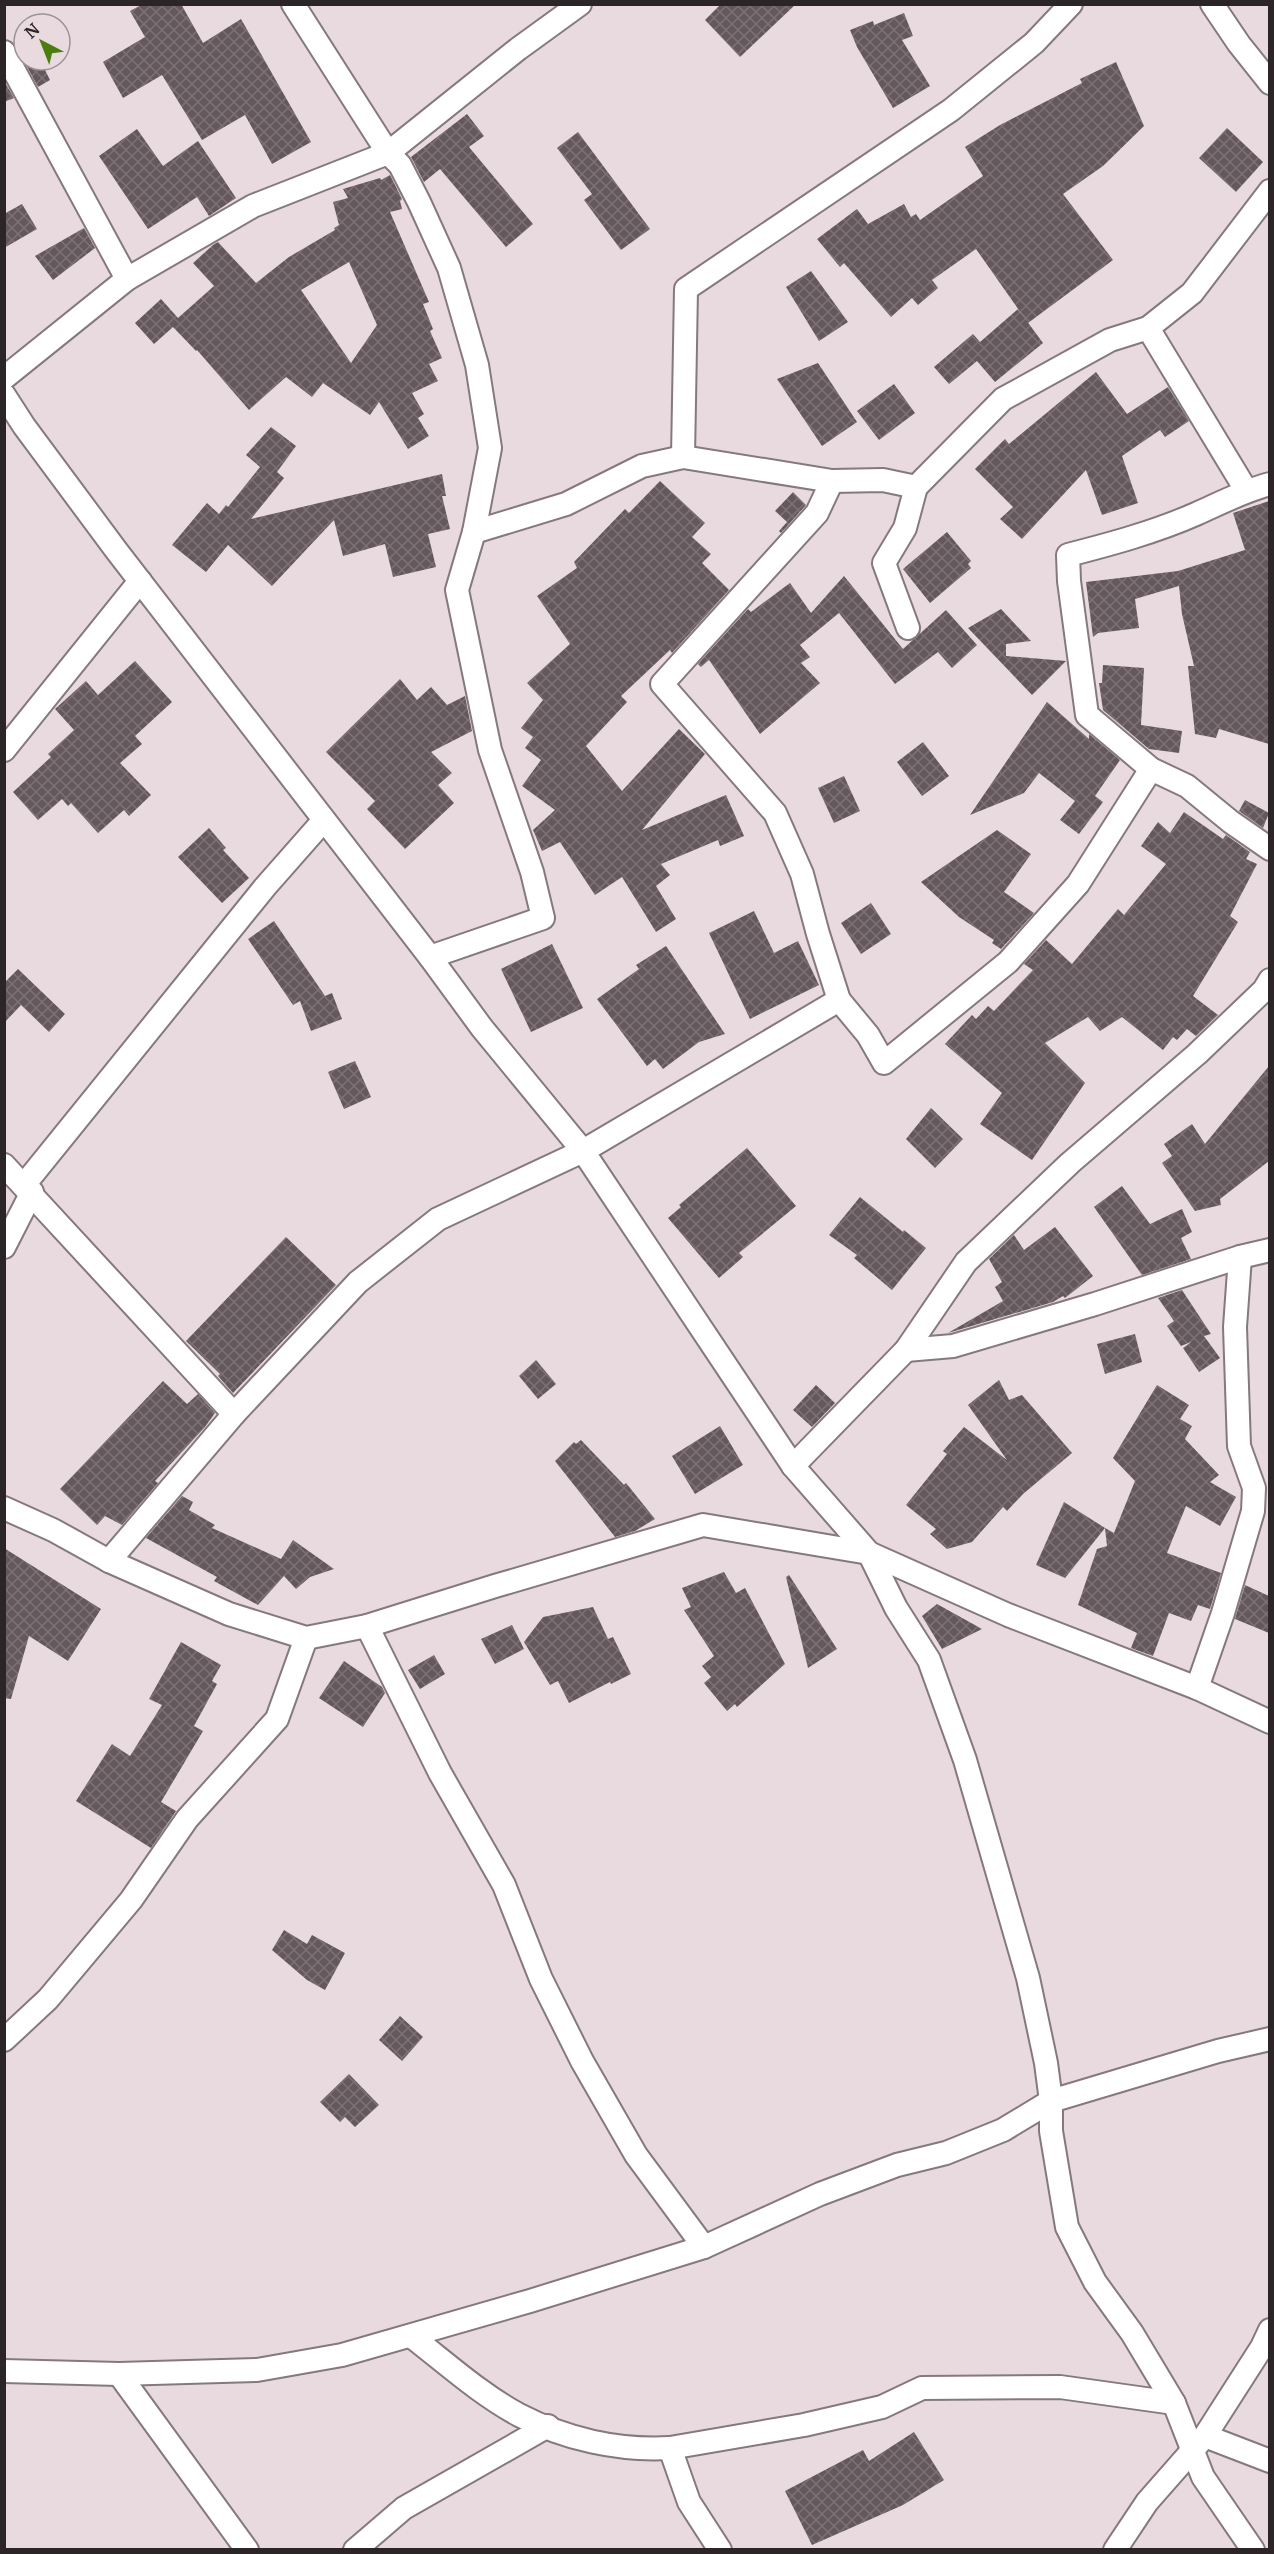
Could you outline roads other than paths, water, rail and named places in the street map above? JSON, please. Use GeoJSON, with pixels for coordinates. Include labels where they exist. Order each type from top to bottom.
{"type":"FeatureCollection","features":[{"type":"Feature","properties":{"kind":"street"},"geometry":{"type":"LineString","coordinates":[[293,4],[388,153],[400,165],[449,268],[477,365],[490,448],[474,532],[457,591],[490,750],[532,872],[543,918],[430,957]]}},
{"type":"Feature","properties":{"kind":"street"},"geometry":{"type":"LineString","coordinates":[[4,378],[127,279],[253,206],[388,153],[518,49],[580,4]]}},
{"type":"Feature","properties":{"kind":"street"},"geometry":{"type":"LineString","coordinates":[[683,458],[686,289],[951,110],[1034,43],[1071,4]]}},
{"type":"Feature","properties":{"kind":"street"},"geometry":{"type":"LineString","coordinates":[[1212,4],[1269,83]]}},
{"type":"Feature","properties":{"kind":"street"},"geometry":{"type":"LineString","coordinates":[[4,52],[127,279]]}},
{"type":"Feature","properties":{"kind":"street"},"geometry":{"type":"LineString","coordinates":[[908,628],[884,563],[905,528],[916,487],[1003,399],[1110,340],[1148,328],[1192,293],[1269,191]]}},
{"type":"Feature","properties":{"kind":"street"},"geometry":{"type":"LineString","coordinates":[[1148,328],[1246,490]]}},
{"type":"Feature","properties":{"kind":"street"},"geometry":{"type":"LineString","coordinates":[[4,395],[24,426],[140,581],[430,957],[482,1028],[583,1151],[793,1466],[869,1553],[896,1608],[928,1660],[964,1760],[1028,1978],[1051,2101],[1051,2131],[1068,2227],[1095,2282],[1132,2333],[1198,2444],[1203,2476],[1252,2550]]}},
{"type":"Feature","properties":{"kind":"street"},"geometry":{"type":"LineString","coordinates":[[474,532],[566,504],[642,466],[683,458],[832,481],[883,480],[916,487]]}},
{"type":"Feature","properties":{"kind":"street"},"geometry":{"type":"LineString","coordinates":[[832,481],[817,513],[662,684],[775,813],[802,874],[839,1000],[868,1035],[884,1063],[1008,962],[1078,884],[1151,769]]}},
{"type":"Feature","properties":{"kind":"street"},"geometry":{"type":"LineString","coordinates":[[1269,484],[1246,490],[1196,514],[1140,534],[1068,555],[1070,593],[1087,715],[1151,769],[1187,786],[1269,849]]}},
{"type":"Feature","properties":{"kind":"street"},"geometry":{"type":"LineString","coordinates":[[4,750],[140,581]]}},
{"type":"Feature","properties":{"kind":"street"},"geometry":{"type":"LineString","coordinates":[[4,1247],[28,1188],[265,887],[324,820]]}},
{"type":"Feature","properties":{"kind":"street"},"geometry":{"type":"LineString","coordinates":[[793,1466],[906,1350],[966,1262],[1070,1163],[1197,1054],[1268,988]]}},
{"type":"Feature","properties":{"kind":"street"},"geometry":{"type":"LineString","coordinates":[[109,1561],[234,1414],[358,1282],[438,1219],[583,1151],[839,1000]]}},
{"type":"Feature","properties":{"kind":"street"},"geometry":{"type":"LineString","coordinates":[[4,1165],[28,1188],[234,1414]]}},
{"type":"Feature","properties":{"kind":"street"},"geometry":{"type":"LineString","coordinates":[[906,1350],[953,1346],[1269,1250]]}},
{"type":"Feature","properties":{"kind":"street"},"geometry":{"type":"LineString","coordinates":[[1197,1688],[1261,1515],[1239,1446],[1235,1327],[1240,1257]]}},
{"type":"Feature","properties":{"kind":"street"},"geometry":{"type":"LineString","coordinates":[[4,1508],[53,1530],[109,1561],[229,1614],[306,1638],[367,1626],[703,1525],[869,1553],[1008,1615],[1197,1688],[1269,1722]]}},
{"type":"Feature","properties":{"kind":"street"},"geometry":{"type":"LineString","coordinates":[[367,1626],[440,1773],[504,1885],[541,1978],[582,2061],[636,2155],[704,2247]]}},
{"type":"Feature","properties":{"kind":"street"},"geometry":{"type":"LineString","coordinates":[[4,2040],[48,1999],[131,1900],[187,1819],[277,1719],[306,1638]]}},
{"type":"Feature","properties":{"kind":"street"},"geometry":{"type":"LineString","coordinates":[[4,2371],[119,2374],[257,2370],[342,2355],[704,2247],[820,2193],[897,2165],[946,2153],[1003,2130],[1051,2101],[1218,2051],[1269,2039]]}},
{"type":"Feature","properties":{"kind":"street"},"geometry":{"type":"LineString","coordinates":[[1116,2550],[1147,2502],[1198,2444],[1262,2347],[1269,2330]]}},
{"type":"Feature","properties":{"kind":"street"},"geometry":{"type":"LineString","coordinates":[[411,2336],[483,2391],[519,2415],[589,2442],[648,2450],[804,2425],[882,2407],[922,2388],[1060,2387],[1174,2403]]}},
{"type":"Feature","properties":{"kind":"street"},"geometry":{"type":"LineString","coordinates":[[119,2374],[247,2550]]}},
{"type":"Feature","properties":{"kind":"street"},"geometry":{"type":"LineString","coordinates":[[355,2550],[404,2508],[548,2426]]}},
{"type":"Feature","properties":{"kind":"street"},"geometry":{"type":"LineString","coordinates":[[1198,2444],[1269,2461]]}},
{"type":"Feature","properties":{"kind":"street"},"geometry":{"type":"LineString","coordinates":[[670,2448],[689,2502],[720,2550]]}}]}
